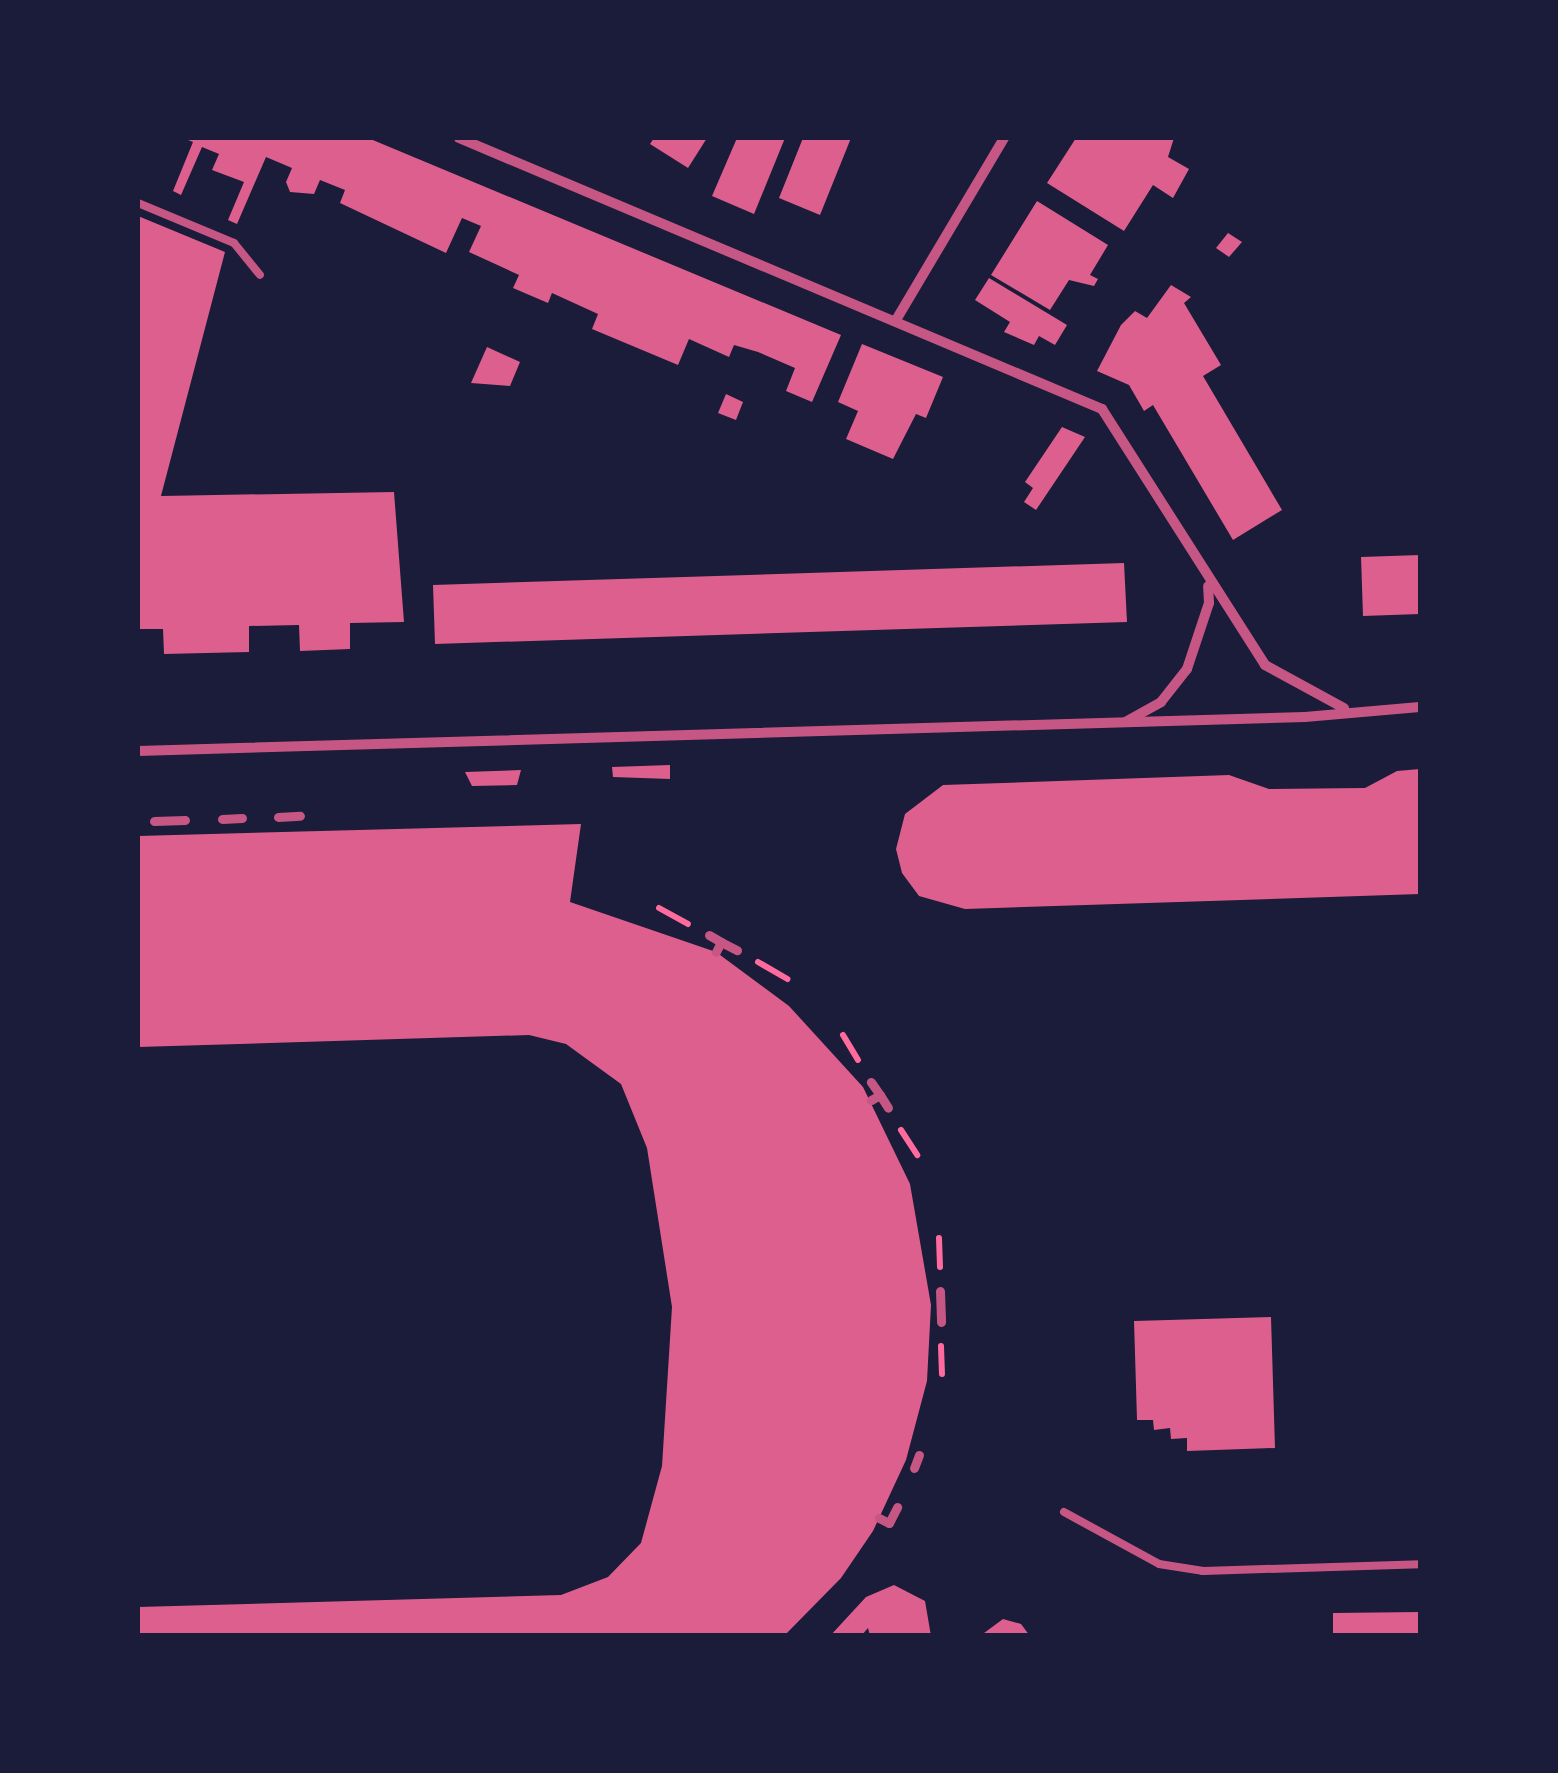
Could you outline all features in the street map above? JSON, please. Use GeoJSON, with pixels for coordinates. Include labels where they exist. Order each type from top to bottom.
{"type":"FeatureCollection","features":[{"type":"Feature","properties":{"kind":"street"},"geometry":{"type":"LineString","coordinates":[[459,138],[896,320],[1113,418],[1207,581],[1265,664],[1346,709]]}},
{"type":"Feature","properties":{"kind":"street"},"geometry":{"type":"LineString","coordinates":[[896,320],[1004,138]]}},
{"type":"Feature","properties":{"kind":"street"},"geometry":{"type":"LineString","coordinates":[[1121,723],[1161,702],[1187,669],[1209,603],[1207,581]]}},
{"type":"Feature","properties":{"kind":"street"},"geometry":{"type":"LineString","coordinates":[[138,751],[1305,717],[1346,709],[1420,706]]}},
{"type":"Feature","properties":{"kind":"street"},"geometry":{"type":"LineString","coordinates":[[278,817],[300,816]]}},
{"type":"Feature","properties":{"kind":"street"},"geometry":{"type":"LineString","coordinates":[[222,818],[242,818]]}},
{"type":"Feature","properties":{"kind":"street"},"geometry":{"type":"LineString","coordinates":[[170,820],[170,835]]}},
{"type":"Feature","properties":{"kind":"street"},"geometry":{"type":"LineString","coordinates":[[154,821],[185,820]]}},
{"type":"Feature","properties":{"kind":"street"},"geometry":{"type":"LineString","coordinates":[[709,936],[719,947],[737,950]]}},
{"type":"Feature","properties":{"kind":"street"},"geometry":{"type":"LineString","coordinates":[[871,1082],[875,1097],[888,1108]]}},
{"type":"Feature","properties":{"kind":"street"},"geometry":{"type":"LineString","coordinates":[[940,1291],[936,1305],[941,1322]]}},
{"type":"Feature","properties":{"kind":"street"},"geometry":{"type":"LineString","coordinates":[[914,1468],[920,1455]]}},
{"type":"Feature","properties":{"kind":"street"},"geometry":{"type":"LineString","coordinates":[[879,1518],[889,1523],[897,1507]]}},
{"type":"Feature","properties":{"kind":"lane"},"geometry":{"type":"LineString","coordinates":[[138,203],[234,242],[260,275]]}},
{"type":"Feature","properties":{"kind":"lane"},"geometry":{"type":"LineString","coordinates":[[1064,1512],[1159,1564],[1203,1571],[1420,1564]]}},
{"type":"Feature","properties":{"kind":"building"},"geometry":{"type":"Polygon","coordinates":[[[183,138],[368,138],[841,335],[812,402],[786,391],[795,368],[734,345],[729,357],[689,339],[678,365],[592,329],[598,314],[552,293],[548,303],[513,288],[519,275],[469,252],[481,226],[462,218],[446,253],[340,203],[345,190],[320,180],[314,194],[290,192],[286,182],[292,168],[266,157],[237,224],[228,220],[244,182],[212,170],[219,154],[202,147],[181,195],[173,191],[193,142],[183,138]]]}},
{"type":"Feature","properties":{"kind":"building"},"geometry":{"type":"Polygon","coordinates":[[[654,138],[707,138],[688,168],[650,144],[654,138]]]}},
{"type":"Feature","properties":{"kind":"building"},"geometry":{"type":"Polygon","coordinates":[[[737,138],[785,138],[754,214],[712,196],[737,138]]]}},
{"type":"Feature","properties":{"kind":"building"},"geometry":{"type":"Polygon","coordinates":[[[803,138],[851,138],[820,215],[779,198],[803,138]]]}},
{"type":"Feature","properties":{"kind":"building"},"geometry":{"type":"Polygon","coordinates":[[[1076,138],[1174,138],[1168,157],[1189,169],[1173,198],[1153,185],[1124,231],[1047,183],[1076,138]]]}},
{"type":"Feature","properties":{"kind":"building"},"geometry":{"type":"Polygon","coordinates":[[[1037,201],[1108,245],[1090,275],[1098,279],[1094,286],[1069,280],[1050,310],[991,275],[1037,201]]]}},
{"type":"Feature","properties":{"kind":"building"},"geometry":{"type":"Polygon","coordinates":[[[138,216],[225,252],[161,496],[394,492],[404,622],[350,623],[350,649],[300,651],[299,625],[249,626],[249,652],[164,654],[163,629],[138,629],[138,216]]]}},
{"type":"Feature","properties":{"kind":"building"},"geometry":{"type":"Polygon","coordinates":[[[1228,233],[1242,242],[1229,257],[1216,248],[1228,233]]]}},
{"type":"Feature","properties":{"kind":"building"},"geometry":{"type":"Polygon","coordinates":[[[989,278],[1067,325],[1055,345],[1039,336],[1034,345],[1004,332],[1010,322],[975,300],[989,278]]]}},
{"type":"Feature","properties":{"kind":"building"},"geometry":{"type":"Polygon","coordinates":[[[1171,285],[1191,297],[1184,303],[1221,365],[1203,376],[1282,510],[1233,540],[1153,405],[1144,411],[1129,385],[1097,371],[1121,325],[1135,311],[1147,318],[1171,285]]]}},
{"type":"Feature","properties":{"kind":"building"},"geometry":{"type":"Polygon","coordinates":[[[862,344],[943,377],[926,418],[916,414],[893,459],[846,439],[858,411],[838,402],[862,344]]]}},
{"type":"Feature","properties":{"kind":"building"},"geometry":{"type":"Polygon","coordinates":[[[487,347],[520,362],[510,386],[471,383],[487,347]]]}},
{"type":"Feature","properties":{"kind":"building"},"geometry":{"type":"Polygon","coordinates":[[[726,394],[743,402],[736,420],[718,413],[726,394]]]}},
{"type":"Feature","properties":{"kind":"building"},"geometry":{"type":"Polygon","coordinates":[[[1062,427],[1085,437],[1036,510],[1024,502],[1033,488],[1025,482],[1062,427]]]}},
{"type":"Feature","properties":{"kind":"building"},"geometry":{"type":"Polygon","coordinates":[[[1420,555],[1420,614],[1363,616],[1361,557],[1420,555]]]}},
{"type":"Feature","properties":{"kind":"building"},"geometry":{"type":"Polygon","coordinates":[[[1124,563],[1127,622],[435,644],[433,585],[1124,563]]]}},
{"type":"Feature","properties":{"kind":"building"},"geometry":{"type":"Polygon","coordinates":[[[670,765],[670,779],[613,777],[612,767],[670,765]]]}},
{"type":"Feature","properties":{"kind":"building"},"geometry":{"type":"Polygon","coordinates":[[[1420,769],[1420,894],[965,909],[919,896],[902,873],[896,849],[905,814],[943,785],[1229,775],[1269,789],[1365,788],[1397,771],[1420,769]]]}},
{"type":"Feature","properties":{"kind":"building"},"geometry":{"type":"Polygon","coordinates":[[[521,770],[517,785],[472,786],[465,772],[521,770]]]}},
{"type":"Feature","properties":{"kind":"building"},"geometry":{"type":"Polygon","coordinates":[[[581,824],[570,902],[716,952],[789,1006],[863,1087],[910,1184],[931,1305],[927,1381],[906,1460],[873,1531],[841,1578],[784,1636],[138,1636],[138,1607],[561,1595],[608,1577],[641,1543],[662,1466],[672,1307],[647,1148],[621,1084],[566,1044],[529,1035],[138,1047],[138,836],[581,824]]]}},
{"type":"Feature","properties":{"kind":"building"},"geometry":{"type":"Polygon","coordinates":[[[1271,1317],[1275,1448],[1187,1451],[1187,1438],[1171,1439],[1170,1428],[1154,1430],[1153,1420],[1137,1420],[1134,1321],[1271,1317]]]}},
{"type":"Feature","properties":{"kind":"building"},"geometry":{"type":"Polygon","coordinates":[[[894,1585],[925,1601],[931,1636],[870,1636],[868,1628],[861,1636],[830,1636],[866,1597],[894,1585]]]}},
{"type":"Feature","properties":{"kind":"building"},"geometry":{"type":"Polygon","coordinates":[[[1420,1612],[1420,1636],[1333,1636],[1333,1613],[1420,1612]]]}},
{"type":"Feature","properties":{"kind":"building"},"geometry":{"type":"Polygon","coordinates":[[[1003,1619],[1021,1624],[1030,1636],[980,1636],[1003,1619]]]}}]}
